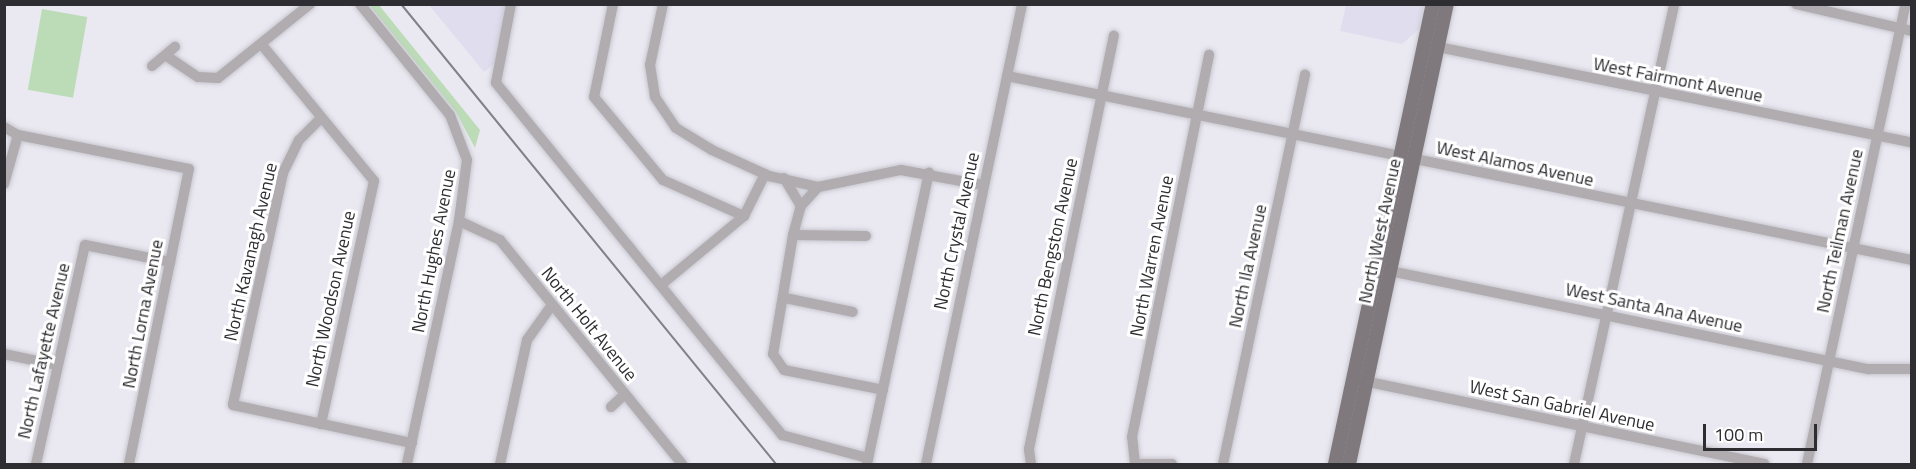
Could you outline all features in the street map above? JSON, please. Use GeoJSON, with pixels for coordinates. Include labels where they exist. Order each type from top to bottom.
{"type":"FeatureCollection","features":[{"type":"Feature","properties":{"kind":"main road","name":"North West Avenue"},"geometry":{"type":"LineString","coordinates":[[1335,465],[1390,271],[1433,4]]}},
{"type":"Feature","properties":{"kind":"main road"},"geometry":{"type":"LineString","coordinates":[[1432,74],[1430,57],[1440,4]]}},
{"type":"Feature","properties":{"kind":"main road","name":"North West Avenue"},"geometry":{"type":"LineString","coordinates":[[1349,465],[1360,380],[1407,158],[1432,74],[1447,4]]}},
{"type":"Feature","properties":{"kind":"street"},"geometry":{"type":"LineString","coordinates":[[168,57],[207,80],[226,74],[310,4]]}},
{"type":"Feature","properties":{"kind":"street","name":"North Hughes Avenue"},"geometry":{"type":"LineString","coordinates":[[360,4],[456,124],[468,173],[407,465]]}},
{"type":"Feature","properties":{"kind":"street"},"geometry":{"type":"LineString","coordinates":[[511,4],[496,83],[782,435],[867,461],[929,173]]}},
{"type":"Feature","properties":{"kind":"street"},"geometry":{"type":"LineString","coordinates":[[613,4],[594,97],[663,180],[744,216]]}},
{"type":"Feature","properties":{"kind":"street"},"geometry":{"type":"LineString","coordinates":[[663,4],[651,65],[655,97],[676,128],[765,174],[818,187],[901,170],[983,184]]}},
{"type":"Feature","properties":{"kind":"street","name":"North Crystal Avenue"},"geometry":{"type":"LineString","coordinates":[[926,465],[1022,4]]}},
{"type":"Feature","properties":{"kind":"street"},"geometry":{"type":"LineString","coordinates":[[1574,465],[1674,4]]}},
{"type":"Feature","properties":{"kind":"street"},"geometry":{"type":"LineString","coordinates":[[1796,4],[1906,29]]}},
{"type":"Feature","properties":{"kind":"street","name":"North Teilman Avenue"},"geometry":{"type":"LineString","coordinates":[[1807,465],[1878,137],[1906,29],[1906,4]]}},
{"type":"Feature","properties":{"kind":"street","name":"North Bengston Avenue"},"geometry":{"type":"LineString","coordinates":[[1031,465],[1029,449],[1114,36]]}},
{"type":"Feature","properties":{"kind":"street"},"geometry":{"type":"LineString","coordinates":[[262,45],[321,118]]}},
{"type":"Feature","properties":{"kind":"street"},"geometry":{"type":"LineString","coordinates":[[152,66],[168,57],[175,47]]}},
{"type":"Feature","properties":{"kind":"street","name":"West Fairmont Avenue"},"geometry":{"type":"LineString","coordinates":[[1438,47],[1655,93],[1911,143]]}},
{"type":"Feature","properties":{"kind":"street","name":"North Warren Avenue"},"geometry":{"type":"LineString","coordinates":[[1135,465],[1132,437],[1209,54]]}},
{"type":"Feature","properties":{"kind":"street","name":"North Ila Avenue"},"geometry":{"type":"LineString","coordinates":[[1223,465],[1305,75]]}},
{"type":"Feature","properties":{"kind":"street","name":"West Alamos Avenue"},"geometry":{"type":"LineString","coordinates":[[1007,76],[1911,260]]}},
{"type":"Feature","properties":{"kind":"street","name":"North Woodson Avenue"},"geometry":{"type":"LineString","coordinates":[[321,118],[374,181],[321,424]]}},
{"type":"Feature","properties":{"kind":"street","name":"North Kavanagh Avenue"},"geometry":{"type":"LineString","coordinates":[[321,118],[299,140],[283,173],[233,405],[321,424]]}},
{"type":"Feature","properties":{"kind":"street"},"geometry":{"type":"LineString","coordinates":[[4,128],[18,135],[4,184]]}},
{"type":"Feature","properties":{"kind":"street","name":"North Lorna Avenue"},"geometry":{"type":"LineString","coordinates":[[18,135],[189,169],[129,465]]}},
{"type":"Feature","properties":{"kind":"street"},"geometry":{"type":"LineString","coordinates":[[662,285],[744,216],[765,174]]}},
{"type":"Feature","properties":{"kind":"street"},"geometry":{"type":"LineString","coordinates":[[784,178],[801,206]]}},
{"type":"Feature","properties":{"kind":"street"},"geometry":{"type":"LineString","coordinates":[[818,187],[801,206],[793,235],[785,297],[773,354],[778,366],[883,390]]}},
{"type":"Feature","properties":{"kind":"street","name":"North Holt Avenue"},"geometry":{"type":"LineString","coordinates":[[459,221],[500,240],[682,465]]}},
{"type":"Feature","properties":{"kind":"street"},"geometry":{"type":"LineString","coordinates":[[793,235],[867,236]]}},
{"type":"Feature","properties":{"kind":"street","name":"North Lafayette Avenue"},"geometry":{"type":"LineString","coordinates":[[36,465],[56,364],[85,245],[171,262]]}},
{"type":"Feature","properties":{"kind":"street","name":"West Santa Ana Avenue"},"geometry":{"type":"LineString","coordinates":[[1390,271],[1880,371],[1911,369]]}},
{"type":"Feature","properties":{"kind":"street"},"geometry":{"type":"LineString","coordinates":[[785,297],[853,312]]}},
{"type":"Feature","properties":{"kind":"street"},"geometry":{"type":"LineString","coordinates":[[500,465],[526,340],[552,306]]}},
{"type":"Feature","properties":{"kind":"street"},"geometry":{"type":"LineString","coordinates":[[4,354],[56,364]]}},
{"type":"Feature","properties":{"kind":"street","name":"West San Gabriel Avenue"},"geometry":{"type":"LineString","coordinates":[[1360,380],[1764,465]]}},
{"type":"Feature","properties":{"kind":"street"},"geometry":{"type":"LineString","coordinates":[[611,407],[625,394]]}},
{"type":"Feature","properties":{"kind":"street"},"geometry":{"type":"LineString","coordinates":[[321,424],[411,443]]}},
{"type":"Feature","properties":{"kind":"street"},"geometry":{"type":"LineString","coordinates":[[1141,465],[1172,465]]}},
{"type":"Feature","properties":{"kind":"shaded area"},"geometry":{"type":"Polygon","coordinates":[[[1346,4],[1424,5],[1419,29],[1402,44],[1340,31],[1346,4]]]}},
{"type":"Feature","properties":{"kind":"shaded area"},"geometry":{"type":"Polygon","coordinates":[[[429,5],[507,5],[495,63],[484,72],[429,5]]]}},
{"type":"Feature","properties":{"kind":"green space"},"geometry":{"type":"Polygon","coordinates":[[[369,5],[379,5],[480,130],[475,148],[456,112],[369,5]]]}},
{"type":"Feature","properties":{"kind":"green space"},"geometry":{"type":"Polygon","coordinates":[[[42,9],[87,17],[73,98],[28,90],[42,9]]]}},
{"type":"Feature","properties":{"kind":"railway"},"geometry":{"type":"LineString","coordinates":[[401,4],[776,464]]}}]}
